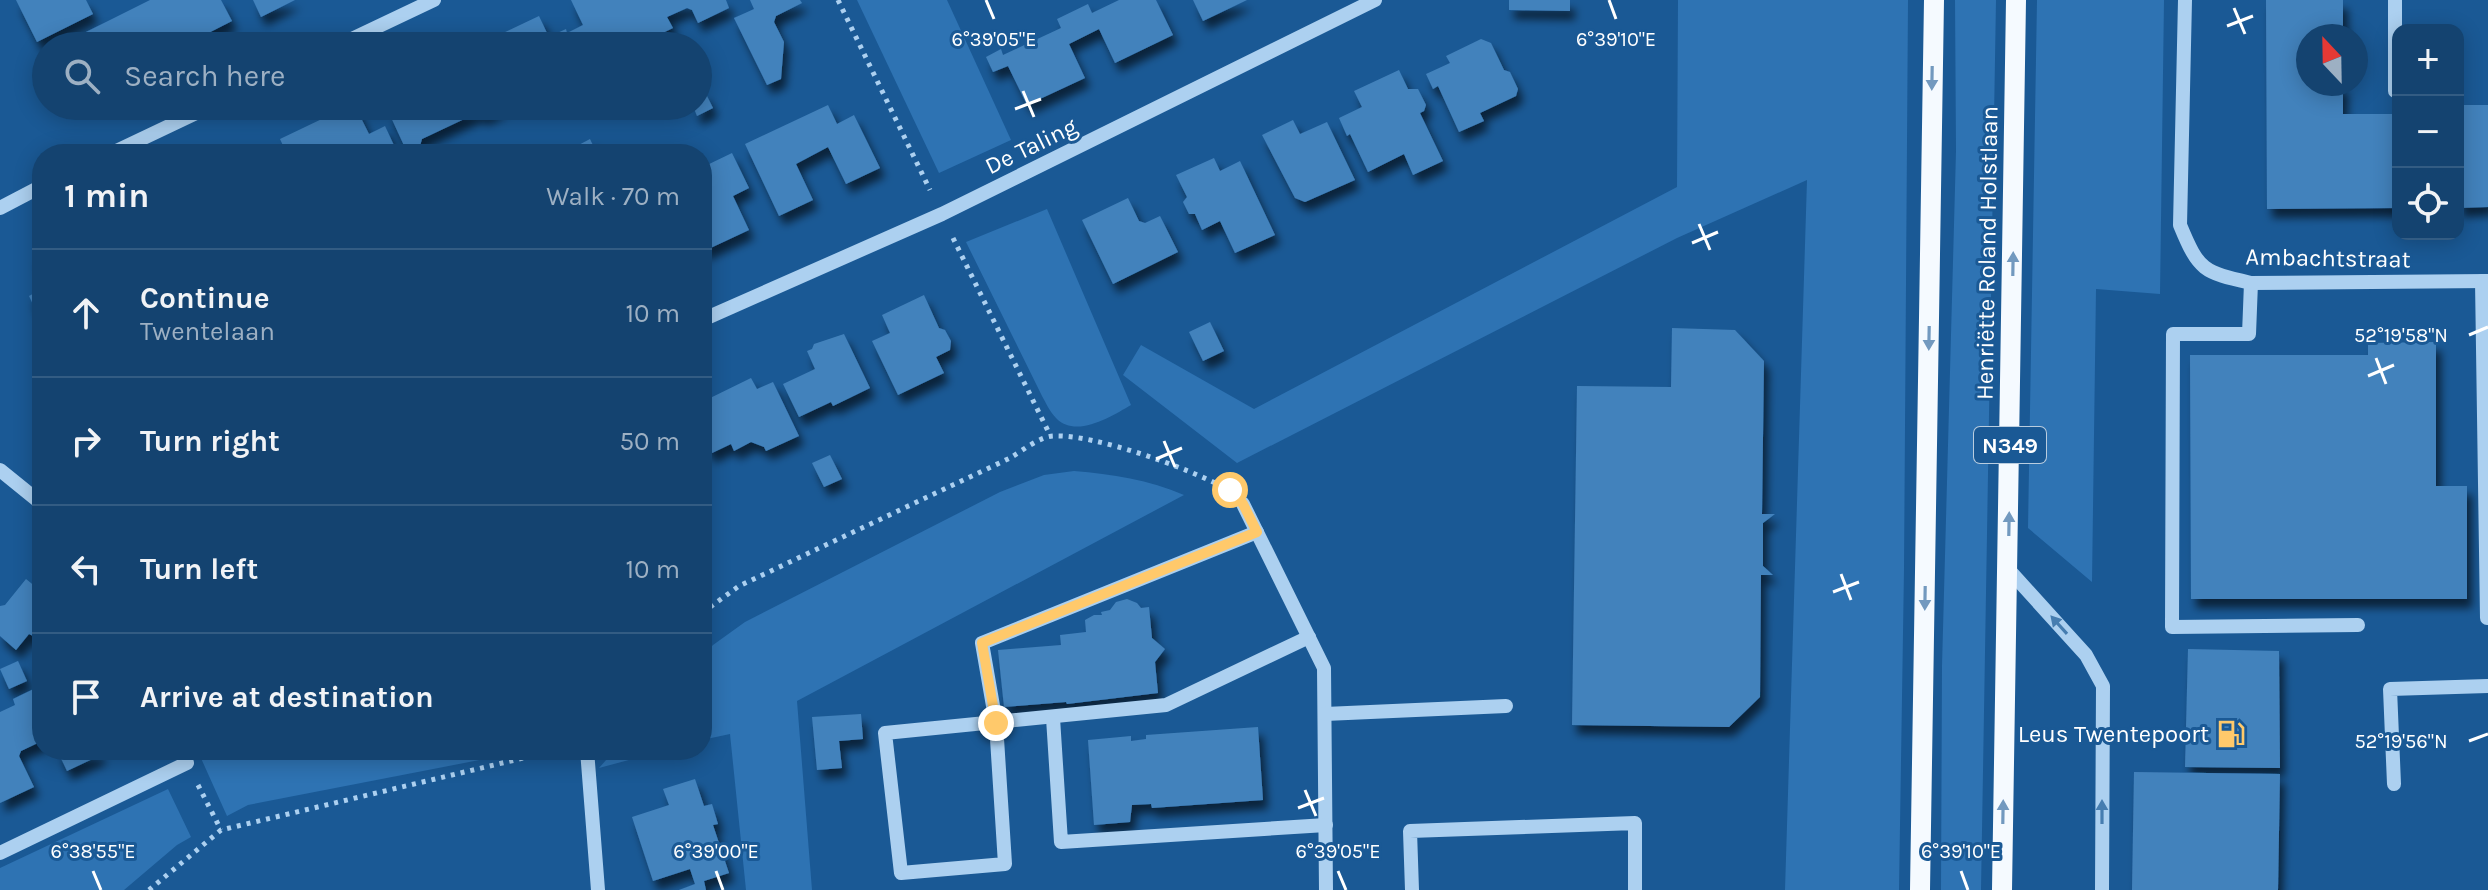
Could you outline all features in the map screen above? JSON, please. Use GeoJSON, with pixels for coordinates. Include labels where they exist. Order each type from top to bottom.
{"type":"FeatureCollection","features":[{"type":"Feature","properties":{"kind":"main road"},"geometry":{"type":"LineString","coordinates":[[1920,890],[1934,0]]}},
{"type":"Feature","properties":{"kind":"main road","name":"Henriëtte Roland Holstlaan"},"geometry":{"type":"LineString","coordinates":[[2002,890],[2016,0]]}},
{"type":"Feature","properties":{"kind":"street"},"geometry":{"type":"LineString","coordinates":[[367,32],[434,0]]}},
{"type":"Feature","properties":{"kind":"street","name":"De Taling"},"geometry":{"type":"LineString","coordinates":[[712,316],[942,214],[1375,0]]}},
{"type":"Feature","properties":{"kind":"street","name":"Ambachtstraat"},"geometry":{"type":"LineString","coordinates":[[2185,0],[2180,225],[2192,255],[2213,274],[2251,283],[2485,281]]}},
{"type":"Feature","properties":{"kind":"street"},"geometry":{"type":"LineString","coordinates":[[2395,0],[2395,24]]}},
{"type":"Feature","properties":{"kind":"street"},"geometry":{"type":"LineString","coordinates":[[131,144],[182,120]]}},
{"type":"Feature","properties":{"kind":"street"},"geometry":{"type":"LineString","coordinates":[[0,208],[32,191]]}},
{"type":"Feature","properties":{"kind":"street"},"geometry":{"type":"LineString","coordinates":[[2485,281],[2487,618]]}},
{"type":"Feature","properties":{"kind":"street"},"geometry":{"type":"LineString","coordinates":[[2251,283],[2249,334],[2173,334],[2172,627],[2358,625]]}},
{"type":"Feature","properties":{"kind":"street"},"geometry":{"type":"LineString","coordinates":[[0,470],[32,496]]}},
{"type":"Feature","properties":{"kind":"street"},"geometry":{"type":"LineString","coordinates":[[1243,504],[1324,668],[1326,890]]}},
{"type":"Feature","properties":{"kind":"street"},"geometry":{"type":"LineString","coordinates":[[1257,532],[982,643],[996,723],[1005,864],[901,873],[885,733],[996,723],[1053,718],[1166,705],[1309,637]]}},
{"type":"Feature","properties":{"kind":"street"},"geometry":{"type":"LineString","coordinates":[[2008,569],[2086,655],[2103,686],[2102,890]]}},
{"type":"Feature","properties":{"kind":"street"},"geometry":{"type":"LineString","coordinates":[[2394,784],[2390,689],[2488,686]]}},
{"type":"Feature","properties":{"kind":"street"},"geometry":{"type":"LineString","coordinates":[[1325,714],[1506,706]]}},
{"type":"Feature","properties":{"kind":"street"},"geometry":{"type":"LineString","coordinates":[[1053,718],[1061,842],[1326,825]]}},
{"type":"Feature","properties":{"kind":"street"},"geometry":{"type":"LineString","coordinates":[[0,853],[176,760]]}},
{"type":"Feature","properties":{"kind":"street"},"geometry":{"type":"LineString","coordinates":[[588,760],[598,890]]}},
{"type":"Feature","properties":{"kind":"street"},"geometry":{"type":"LineString","coordinates":[[1412,890],[1410,831],[1635,823],[1635,890]]}},
{"type":"Feature","properties":{"kind":"path"},"geometry":{"type":"LineString","coordinates":[[712,606],[739,586],[1010,458],[1050,435],[1088,439],[1202,476],[1230,490],[1243,504]]}},
{"type":"Feature","properties":{"kind":"path"},"geometry":{"type":"LineString","coordinates":[[186,760],[221,830]]}},
{"type":"Feature","properties":{"kind":"path"},"geometry":{"type":"LineString","coordinates":[[149,890],[221,830],[515,760]]}},
{"type":"Feature","properties":{"kind":"shaded area"},"geometry":{"type":"Polygon","coordinates":[[[857,0],[947,0],[1011,140],[939,173],[857,0]]]}},
{"type":"Feature","properties":{"kind":"shaded area"},"geometry":{"type":"Polygon","coordinates":[[[1678,0],[1908,0],[1899,890],[1785,890],[1807,180],[1677,238],[1237,463],[1123,375],[1141,345],[1254,409],[1677,187],[1678,0]]]}},
{"type":"Feature","properties":{"kind":"shaded area"},"geometry":{"type":"Polygon","coordinates":[[[1955,0],[1996,0],[1981,890],[1941,890],[1942,666],[1956,151],[1955,0]]]}},
{"type":"Feature","properties":{"kind":"shaded area"},"geometry":{"type":"Polygon","coordinates":[[[2037,0],[2164,0],[2160,294],[2096,289],[2092,582],[2028,528],[2037,0]]]}},
{"type":"Feature","properties":{"kind":"shaded area"},"geometry":{"type":"Polygon","coordinates":[[[1047,209],[1131,405],[1084,426],[1064,424],[1050,410],[966,242],[1047,209]]]}},
{"type":"Feature","properties":{"kind":"shaded area"},"geometry":{"type":"Polygon","coordinates":[[[1074,471],[1130,478],[1184,495],[797,701],[812,890],[746,890],[730,734],[712,738],[712,646],[745,622],[1000,492],[1044,475],[1074,471]]]}},
{"type":"Feature","properties":{"kind":"shaded area"},"geometry":{"type":"Polygon","coordinates":[[[202,760],[480,760],[248,805],[227,816],[202,760]]]}},
{"type":"Feature","properties":{"kind":"shaded area"},"geometry":{"type":"Polygon","coordinates":[[[606,760],[629,760],[599,768],[606,760]]]}},
{"type":"Feature","properties":{"kind":"shaded area"},"geometry":{"type":"Polygon","coordinates":[[[168,789],[191,837],[177,845],[124,890],[0,890],[0,868],[168,789]]]}},
{"type":"Feature","properties":{"kind":"building"},"geometry":{"type":"Polygon","coordinates":[[[16,0],[86,0],[93,14],[57,32],[32,32],[16,0]]]}},
{"type":"Feature","properties":{"kind":"building"},"geometry":{"type":"Polygon","coordinates":[[[150,0],[221,0],[232,21],[210,32],[86,32],[150,0]]]}},
{"type":"Feature","properties":{"kind":"building"},"geometry":{"type":"Polygon","coordinates":[[[253,0],[295,0],[261,17],[253,0]]]}},
{"type":"Feature","properties":{"kind":"building"},"geometry":{"type":"Polygon","coordinates":[[[571,0],[726,0],[729,8],[698,23],[692,10],[687,8],[667,17],[673,28],[665,32],[569,32],[583,25],[571,0]]]}},
{"type":"Feature","properties":{"kind":"building"},"geometry":{"type":"Polygon","coordinates":[[[750,0],[800,0],[802,3],[776,16],[774,22],[784,42],[781,79],[767,85],[734,18],[754,9],[750,0]]]}},
{"type":"Feature","properties":{"kind":"building"},"geometry":{"type":"Polygon","coordinates":[[[1119,0],[1156,0],[1173,35],[1115,63],[1099,29],[1069,44],[1085,78],[1027,105],[1008,66],[993,72],[986,57],[1001,49],[1003,55],[1061,28],[1057,19],[1088,4],[1092,13],[1119,0]]]}},
{"type":"Feature","properties":{"kind":"building"},"geometry":{"type":"Polygon","coordinates":[[[1193,0],[1247,0],[1203,21],[1193,0]]]}},
{"type":"Feature","properties":{"kind":"building"},"geometry":{"type":"Polygon","coordinates":[[[1509,0],[1570,0],[1570,11],[1509,10],[1509,0]]]}},
{"type":"Feature","properties":{"kind":"building"},"geometry":{"type":"Polygon","coordinates":[[[2266,0],[2343,0],[2343,24],[2296,24],[2296,96],[2343,96],[2343,114],[2392,114],[2392,208],[2267,209],[2266,0]]]}},
{"type":"Feature","properties":{"kind":"building"},"geometry":{"type":"Polygon","coordinates":[[[539,16],[547,32],[505,32],[539,16]]]}},
{"type":"Feature","properties":{"kind":"building"},"geometry":{"type":"Polygon","coordinates":[[[1481,39],[1491,43],[1504,70],[1510,72],[1518,89],[1516,96],[1480,113],[1484,121],[1459,132],[1438,86],[1433,89],[1426,74],[1450,63],[1446,56],[1481,39]]]}},
{"type":"Feature","properties":{"kind":"building"},"geometry":{"type":"Polygon","coordinates":[[[1399,70],[1408,89],[1418,89],[1426,105],[1420,113],[1443,161],[1413,175],[1404,154],[1368,172],[1339,118],[1362,107],[1354,91],[1399,70]]]}},
{"type":"Feature","properties":{"kind":"building"},"geometry":{"type":"Polygon","coordinates":[[[828,105],[837,124],[854,115],[880,168],[846,184],[828,147],[796,164],[813,200],[779,216],[745,144],[828,105]]]}},
{"type":"Feature","properties":{"kind":"building"},"geometry":{"type":"Polygon","coordinates":[[[2464,105],[2488,105],[2488,207],[2464,208],[2464,105]]]}},
{"type":"Feature","properties":{"kind":"building"},"geometry":{"type":"Polygon","coordinates":[[[320,120],[362,120],[369,134],[385,126],[393,144],[282,144],[280,139],[320,120]]]}},
{"type":"Feature","properties":{"kind":"building"},"geometry":{"type":"Polygon","coordinates":[[[392,120],[462,120],[422,139],[421,144],[403,144],[392,120]]]}},
{"type":"Feature","properties":{"kind":"building"},"geometry":{"type":"Polygon","coordinates":[[[1293,120],[1300,134],[1327,122],[1355,180],[1305,202],[1295,198],[1262,135],[1293,120]]]}},
{"type":"Feature","properties":{"kind":"building"},"geometry":{"type":"Polygon","coordinates":[[[732,153],[749,188],[733,196],[749,230],[712,247],[712,186],[712,163],[732,153]]]}},
{"type":"Feature","properties":{"kind":"building"},"geometry":{"type":"Polygon","coordinates":[[[1214,158],[1220,171],[1240,161],[1275,235],[1235,253],[1220,221],[1202,230],[1195,214],[1189,214],[1183,202],[1187,197],[1176,175],[1214,158]]]}},
{"type":"Feature","properties":{"kind":"building"},"geometry":{"type":"Polygon","coordinates":[[[1128,198],[1139,221],[1145,223],[1160,216],[1178,252],[1113,284],[1082,220],[1128,198]]]}},
{"type":"Feature","properties":{"kind":"building"},"geometry":{"type":"Polygon","coordinates":[[[924,295],[939,328],[945,330],[951,341],[950,350],[936,357],[944,373],[898,395],[872,341],[890,333],[882,315],[924,295]]]}},
{"type":"Feature","properties":{"kind":"building"},"geometry":{"type":"Polygon","coordinates":[[[1210,322],[1224,351],[1203,361],[1189,332],[1210,322]]]}},
{"type":"Feature","properties":{"kind":"building"},"geometry":{"type":"Polygon","coordinates":[[[1672,328],[1735,330],[1764,361],[1762,514],[1775,514],[1763,523],[1763,566],[1773,575],[1761,575],[1760,697],[1729,727],[1572,725],[1577,386],[1671,387],[1672,328]]]}},
{"type":"Feature","properties":{"kind":"building"},"geometry":{"type":"Polygon","coordinates":[[[844,334],[870,388],[833,406],[831,402],[799,417],[783,384],[815,369],[807,351],[814,344],[844,334]]]}},
{"type":"Feature","properties":{"kind":"building"},"geometry":{"type":"Polygon","coordinates":[[[2436,342],[2436,486],[2467,486],[2467,599],[2191,599],[2190,355],[2368,355],[2368,343],[2436,342]]]}},
{"type":"Feature","properties":{"kind":"building"},"geometry":{"type":"Polygon","coordinates":[[[751,378],[757,389],[773,382],[799,436],[766,451],[764,447],[751,442],[734,451],[731,444],[712,453],[712,397],[751,378]]]}},
{"type":"Feature","properties":{"kind":"building"},"geometry":{"type":"Polygon","coordinates":[[[830,455],[842,479],[824,487],[812,463],[830,455]]]}},
{"type":"Feature","properties":{"kind":"building"},"geometry":{"type":"Polygon","coordinates":[[[26,579],[32,584],[32,636],[29,634],[16,650],[0,636],[0,606],[5,605],[26,579]]]}},
{"type":"Feature","properties":{"kind":"building"},"geometry":{"type":"Polygon","coordinates":[[[1127,599],[1141,608],[1149,607],[1152,638],[1165,649],[1155,662],[1158,693],[1067,704],[1004,707],[998,650],[1061,645],[1060,635],[1086,632],[1085,620],[1102,615],[1101,612],[1110,610],[1116,602],[1127,599]]]}},
{"type":"Feature","properties":{"kind":"building"},"geometry":{"type":"Polygon","coordinates":[[[2188,649],[2279,651],[2280,768],[2185,767],[2188,649]]]}},
{"type":"Feature","properties":{"kind":"building"},"geometry":{"type":"Polygon","coordinates":[[[18,661],[27,681],[9,689],[0,669],[18,661]]]}},
{"type":"Feature","properties":{"kind":"building"},"geometry":{"type":"Polygon","coordinates":[[[32,690],[32,746],[21,751],[19,756],[34,787],[0,803],[0,712],[15,705],[13,699],[32,690]]]}},
{"type":"Feature","properties":{"kind":"building"},"geometry":{"type":"Polygon","coordinates":[[[861,714],[863,739],[839,741],[842,768],[817,770],[812,717],[861,714]]]}},
{"type":"Feature","properties":{"kind":"building"},"geometry":{"type":"Polygon","coordinates":[[[1258,727],[1263,800],[1152,808],[1151,804],[1132,805],[1130,822],[1094,825],[1088,740],[1131,736],[1131,741],[1146,739],[1146,735],[1258,727]]]}},
{"type":"Feature","properties":{"kind":"building"},"geometry":{"type":"Polygon","coordinates":[[[62,760],[90,760],[67,771],[62,760]]]}},
{"type":"Feature","properties":{"kind":"building"},"geometry":{"type":"Polygon","coordinates":[[[2134,772],[2280,774],[2278,890],[2132,890],[2134,772]]]}},
{"type":"Feature","properties":{"kind":"building"},"geometry":{"type":"Polygon","coordinates":[[[695,779],[704,806],[712,804],[718,824],[713,825],[729,873],[704,881],[706,890],[679,890],[695,884],[690,869],[653,881],[632,817],[669,805],[663,789],[695,779]]]}},
{"type":"Feature","properties":{"kind":"place","name":"Leus Twentepoort"},"geometry":{"type":"Point","coordinates":[2231,734]}},
{"type":"Feature","properties":{"kind":"route"},"geometry":{"type":"LineString","coordinates":[[996,723],[982,643],[1257,532],[1243,504],[1230,490]]}}]}
